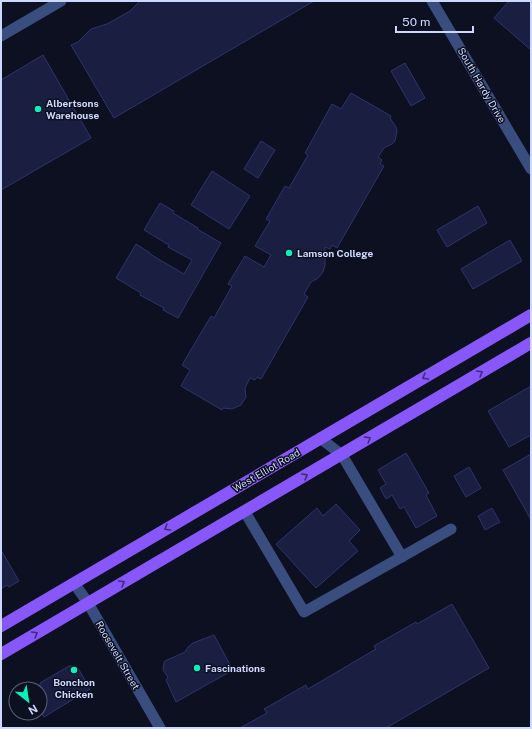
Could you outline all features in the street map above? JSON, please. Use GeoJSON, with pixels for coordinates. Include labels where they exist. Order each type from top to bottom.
{"type":"FeatureCollection","features":[{"type":"Feature","properties":{"kind":"main road","name":"West Elliot Road"},"geometry":{"type":"LineString","coordinates":[[1,626],[531,315]]}},
{"type":"Feature","properties":{"kind":"main road"},"geometry":{"type":"LineString","coordinates":[[1,654],[531,343]]}},
{"type":"Feature","properties":{"kind":"street"},"geometry":{"type":"LineString","coordinates":[[1,36],[61,1]]}},
{"type":"Feature","properties":{"kind":"street","name":"South Hardy Drive"},"geometry":{"type":"LineString","coordinates":[[432,1],[530,163]]}},
{"type":"Feature","properties":{"kind":"street"},"geometry":{"type":"LineString","coordinates":[[320,438],[342,455],[402,557]]}},
{"type":"Feature","properties":{"kind":"street"},"geometry":{"type":"LineString","coordinates":[[245,512],[304,612],[451,529]]}},
{"type":"Feature","properties":{"kind":"street","name":"Roosevelt Street"},"geometry":{"type":"LineString","coordinates":[[74,583],[88,603],[160,728]]}},
{"type":"Feature","properties":{"kind":"building"},"geometry":{"type":"Polygon","coordinates":[[[140,1],[314,1],[114,118],[71,45],[78,42],[91,29],[107,24],[130,11],[140,1]]]}},
{"type":"Feature","properties":{"kind":"building"},"geometry":{"type":"Polygon","coordinates":[[[509,1],[531,1],[531,50],[494,18],[509,1]]]}},
{"type":"Feature","properties":{"kind":"building","name":"Albertsons Warehouse"},"geometry":{"type":"Polygon","coordinates":[[[43,55],[91,138],[1,190],[1,80],[43,55]]]}},
{"type":"Feature","properties":{"kind":"building"},"geometry":{"type":"Polygon","coordinates":[[[405,63],[425,98],[411,106],[391,71],[405,63]]]}},
{"type":"Feature","properties":{"kind":"building"},"geometry":{"type":"Polygon","coordinates":[[[351,93],[391,116],[390,118],[397,131],[395,141],[384,148],[378,157],[382,160],[380,164],[384,166],[337,248],[332,245],[330,249],[325,247],[325,265],[323,272],[318,278],[311,282],[304,294],[308,297],[261,379],[257,377],[255,380],[250,378],[245,388],[246,397],[241,405],[232,409],[223,408],[222,410],[181,386],[190,370],[182,365],[211,316],[214,318],[232,286],[228,284],[245,256],[264,267],[271,255],[255,246],[270,221],[266,219],[285,186],[289,188],[308,155],[305,153],[332,104],[341,109],[351,93]]]}},
{"type":"Feature","properties":{"kind":"building"},"geometry":{"type":"Polygon","coordinates":[[[261,141],[275,150],[258,178],[244,169],[261,141]]]}},
{"type":"Feature","properties":{"kind":"building"},"geometry":{"type":"Polygon","coordinates":[[[212,171],[250,196],[229,229],[191,205],[212,171]]]}},
{"type":"Feature","properties":{"kind":"building"},"geometry":{"type":"Polygon","coordinates":[[[160,203],[174,211],[173,213],[198,228],[197,229],[221,243],[178,318],[163,310],[164,308],[140,295],[141,293],[116,278],[136,244],[184,274],[192,260],[168,247],[169,245],[144,230],[160,203]]]}},
{"type":"Feature","properties":{"kind":"building"},"geometry":{"type":"Polygon","coordinates":[[[478,206],[487,223],[447,247],[437,230],[478,206]]]}},
{"type":"Feature","properties":{"kind":"building"},"geometry":{"type":"Polygon","coordinates":[[[510,240],[522,261],[473,289],[461,269],[510,240]]]}},
{"type":"Feature","properties":{"kind":"building"},"geometry":{"type":"Polygon","coordinates":[[[531,386],[531,435],[509,447],[488,411],[531,386]]]}},
{"type":"Feature","properties":{"kind":"building"},"geometry":{"type":"Polygon","coordinates":[[[406,453],[429,493],[426,495],[437,516],[416,528],[404,507],[400,509],[392,495],[386,499],[380,488],[386,484],[378,470],[406,453]]]}},
{"type":"Feature","properties":{"kind":"building"},"geometry":{"type":"Polygon","coordinates":[[[531,454],[531,520],[503,470],[531,454]]]}},
{"type":"Feature","properties":{"kind":"building"},"geometry":{"type":"Polygon","coordinates":[[[469,467],[481,488],[466,497],[454,476],[469,467]]]}},
{"type":"Feature","properties":{"kind":"building"},"geometry":{"type":"Polygon","coordinates":[[[336,504],[360,530],[349,541],[358,551],[316,588],[276,544],[317,508],[323,516],[336,504]]]}},
{"type":"Feature","properties":{"kind":"building"},"geometry":{"type":"Polygon","coordinates":[[[492,508],[500,522],[485,530],[478,516],[492,508]]]}},
{"type":"Feature","properties":{"kind":"building"},"geometry":{"type":"Polygon","coordinates":[[[1,550],[19,581],[9,587],[7,585],[1,589],[1,550]]]}},
{"type":"Feature","properties":{"kind":"building"},"geometry":{"type":"Polygon","coordinates":[[[452,604],[489,668],[386,728],[240,728],[267,713],[264,709],[306,685],[308,689],[376,649],[374,646],[416,622],[417,624],[452,604]]]}},
{"type":"Feature","properties":{"kind":"building","name":"Fascinations"},"geometry":{"type":"Polygon","coordinates":[[[214,635],[233,670],[176,702],[166,680],[168,677],[163,670],[165,661],[185,652],[193,643],[214,635]]]}},
{"type":"Feature","properties":{"kind":"building"},"geometry":{"type":"Polygon","coordinates":[[[69,666],[75,666],[78,668],[90,689],[48,715],[48,681],[43,681],[69,666]]]}},
{"type":"Feature","properties":{"kind":"place","name":"Albertsons Warehouse"},"geometry":{"type":"Point","coordinates":[38,109]}},
{"type":"Feature","properties":{"kind":"place","name":"Lamson College"},"geometry":{"type":"Point","coordinates":[289,253]}},
{"type":"Feature","properties":{"kind":"place","name":"Fascinations"},"geometry":{"type":"Point","coordinates":[197,668]}},
{"type":"Feature","properties":{"kind":"place","name":"Bonchon Chicken"},"geometry":{"type":"Point","coordinates":[74,670]}}]}
